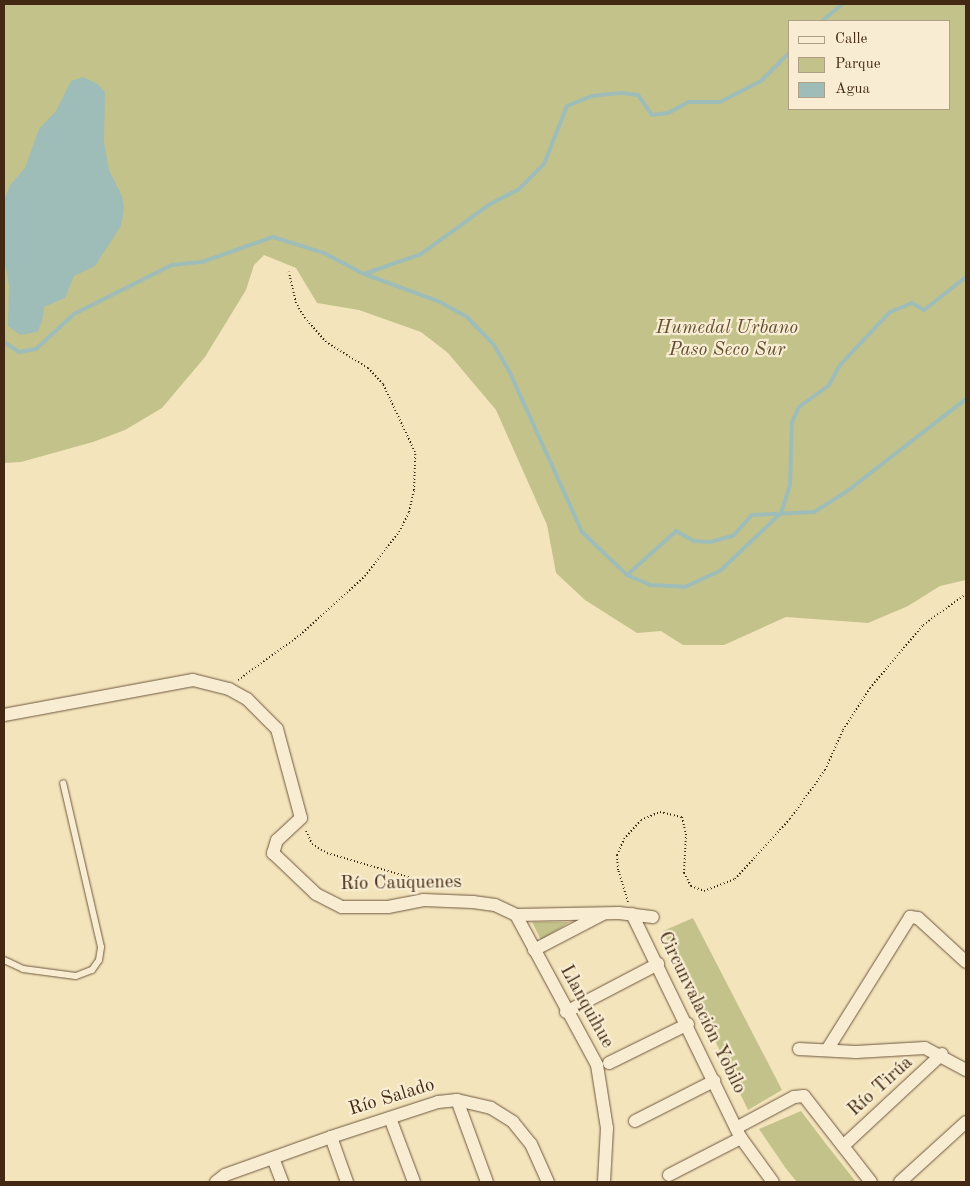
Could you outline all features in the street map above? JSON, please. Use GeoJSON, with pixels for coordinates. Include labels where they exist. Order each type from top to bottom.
{"type":"FeatureCollection","features":[{"type":"Feature","properties":{"kind":"street"},"geometry":{"type":"LineString","coordinates":[[4,715],[193,680],[229,688],[247,699],[277,729],[301,818]]}},
{"type":"Feature","properties":{"kind":"street","name":"Río Cauquenes"},"geometry":{"type":"LineString","coordinates":[[301,818],[277,840],[273,853],[316,894],[336,905],[388,907],[423,900],[484,903],[516,915]]}},
{"type":"Feature","properties":{"kind":"street"},"geometry":{"type":"LineString","coordinates":[[534,950],[605,912]]}},
{"type":"Feature","properties":{"kind":"street"},"geometry":{"type":"LineString","coordinates":[[516,915],[605,912],[653,917]]}},
{"type":"Feature","properties":{"kind":"street","name":"Circunvalación Yobilo"},"geometry":{"type":"LineString","coordinates":[[632,914],[688,1024],[739,1133],[773,1182]]}},
{"type":"Feature","properties":{"kind":"street","name":"Llanquihue"},"geometry":{"type":"LineString","coordinates":[[516,915],[566,1012],[592,1051],[601,1080],[607,1128],[604,1182]]}},
{"type":"Feature","properties":{"kind":"street"},"geometry":{"type":"LineString","coordinates":[[827,1050],[910,917],[918,918],[966,962]]}},
{"type":"Feature","properties":{"kind":"street"},"geometry":{"type":"LineString","coordinates":[[566,1012],[658,964]]}},
{"type":"Feature","properties":{"kind":"street"},"geometry":{"type":"LineString","coordinates":[[609,1063],[688,1024]]}},
{"type":"Feature","properties":{"kind":"street"},"geometry":{"type":"LineString","coordinates":[[800,1049],[856,1052],[917,1047],[942,1054],[966,1070]]}},
{"type":"Feature","properties":{"kind":"street","name":"Río Tirúa"},"geometry":{"type":"LineString","coordinates":[[843,1146],[942,1054]]}},
{"type":"Feature","properties":{"kind":"street"},"geometry":{"type":"LineString","coordinates":[[635,1122],[714,1081]]}},
{"type":"Feature","properties":{"kind":"street"},"geometry":{"type":"LineString","coordinates":[[669,1175],[801,1096],[810,1100],[871,1182]]}},
{"type":"Feature","properties":{"kind":"street"},"geometry":{"type":"LineString","coordinates":[[457,1100],[487,1182]]}},
{"type":"Feature","properties":{"kind":"street","name":"Río Salado"},"geometry":{"type":"LineString","coordinates":[[216,1182],[225,1175],[331,1137],[438,1102],[457,1100],[491,1108],[513,1122],[531,1144],[548,1182]]}},
{"type":"Feature","properties":{"kind":"street"},"geometry":{"type":"LineString","coordinates":[[390,1118],[414,1182]]}},
{"type":"Feature","properties":{"kind":"street"},"geometry":{"type":"LineString","coordinates":[[900,1182],[966,1122]]}},
{"type":"Feature","properties":{"kind":"street"},"geometry":{"type":"LineString","coordinates":[[331,1137],[347,1182]]}},
{"type":"Feature","properties":{"kind":"street"},"geometry":{"type":"LineString","coordinates":[[273,1158],[282,1182]]}},
{"type":"Feature","properties":{"kind":"lane"},"geometry":{"type":"LineString","coordinates":[[4,960],[23,969],[76,976],[92,970],[100,960],[101,947],[62,783]]}},
{"type":"Feature","properties":{"kind":"path"},"geometry":{"type":"LineString","coordinates":[[229,688],[248,671],[300,636],[365,576],[399,532],[409,512],[414,490],[415,452],[383,384],[368,368],[326,342],[305,318],[296,303],[289,272]]}},
{"type":"Feature","properties":{"kind":"path"},"geometry":{"type":"LineString","coordinates":[[632,914],[618,870],[617,855],[624,839],[641,820],[660,812],[682,817],[686,834],[684,874],[691,886],[704,891],[735,879],[790,819],[825,770],[843,730],[870,688],[923,625],[966,594]]}},
{"type":"Feature","properties":{"kind":"path"},"geometry":{"type":"LineString","coordinates":[[301,818],[312,844],[364,866],[412,878],[422,884],[427,893],[423,900]]}},
{"type":"Feature","properties":{"kind":"green space","name":"Humedal Urbano Paso Seco Sur"},"geometry":{"type":"Polygon","coordinates":[[[4,4],[966,4],[966,580],[940,586],[908,606],[868,623],[786,617],[724,645],[683,645],[661,631],[637,633],[585,600],[556,573],[547,525],[496,410],[448,353],[421,332],[359,310],[317,303],[296,268],[264,255],[254,265],[246,290],[205,357],[162,408],[125,430],[93,442],[21,462],[4,463],[4,4]]]}},
{"type":"Feature","properties":{"kind":"green space"},"geometry":{"type":"Polygon","coordinates":[[[693,918],[782,1090],[748,1110],[663,931],[693,918]]]}},
{"type":"Feature","properties":{"kind":"green space"},"geometry":{"type":"Polygon","coordinates":[[[532,922],[570,922],[541,940],[532,922]]]}},
{"type":"Feature","properties":{"kind":"green space"},"geometry":{"type":"Polygon","coordinates":[[[801,1111],[856,1182],[797,1182],[787,1170],[759,1129],[801,1111]]]}},
{"type":"Feature","properties":{"kind":"water"},"geometry":{"type":"Polygon","coordinates":[[[83,77],[98,84],[105,92],[104,142],[109,170],[122,196],[124,210],[121,226],[95,266],[74,276],[65,298],[44,307],[42,322],[37,332],[20,335],[8,326],[9,286],[4,257],[5,198],[10,185],[25,168],[39,129],[56,111],[71,81],[83,77]]]}},
{"type":"Feature","properties":{"kind":"waterway"},"geometry":{"type":"LineString","coordinates":[[823,20],[842,4]]}},
{"type":"Feature","properties":{"kind":"waterway"},"geometry":{"type":"LineString","coordinates":[[364,274],[421,254],[490,204],[518,190],[544,164],[567,106],[592,96],[622,93],[638,95],[652,115],[668,113],[689,102],[720,102],[761,81],[788,54]]}},
{"type":"Feature","properties":{"kind":"waterway"},"geometry":{"type":"LineString","coordinates":[[4,342],[19,352],[36,349],[74,314],[172,265],[202,262],[273,237],[324,253],[364,274],[440,302],[467,317],[494,345],[510,373],[582,532],[627,575],[650,585],[685,587],[720,571],[781,513],[790,485],[792,422],[799,407],[829,385],[839,366],[890,312],[912,303],[924,310],[966,277]]}},
{"type":"Feature","properties":{"kind":"waterway"},"geometry":{"type":"LineString","coordinates":[[627,575],[676,531],[694,541],[710,542],[733,536],[752,515],[814,512],[846,492],[966,399]]}}]}
